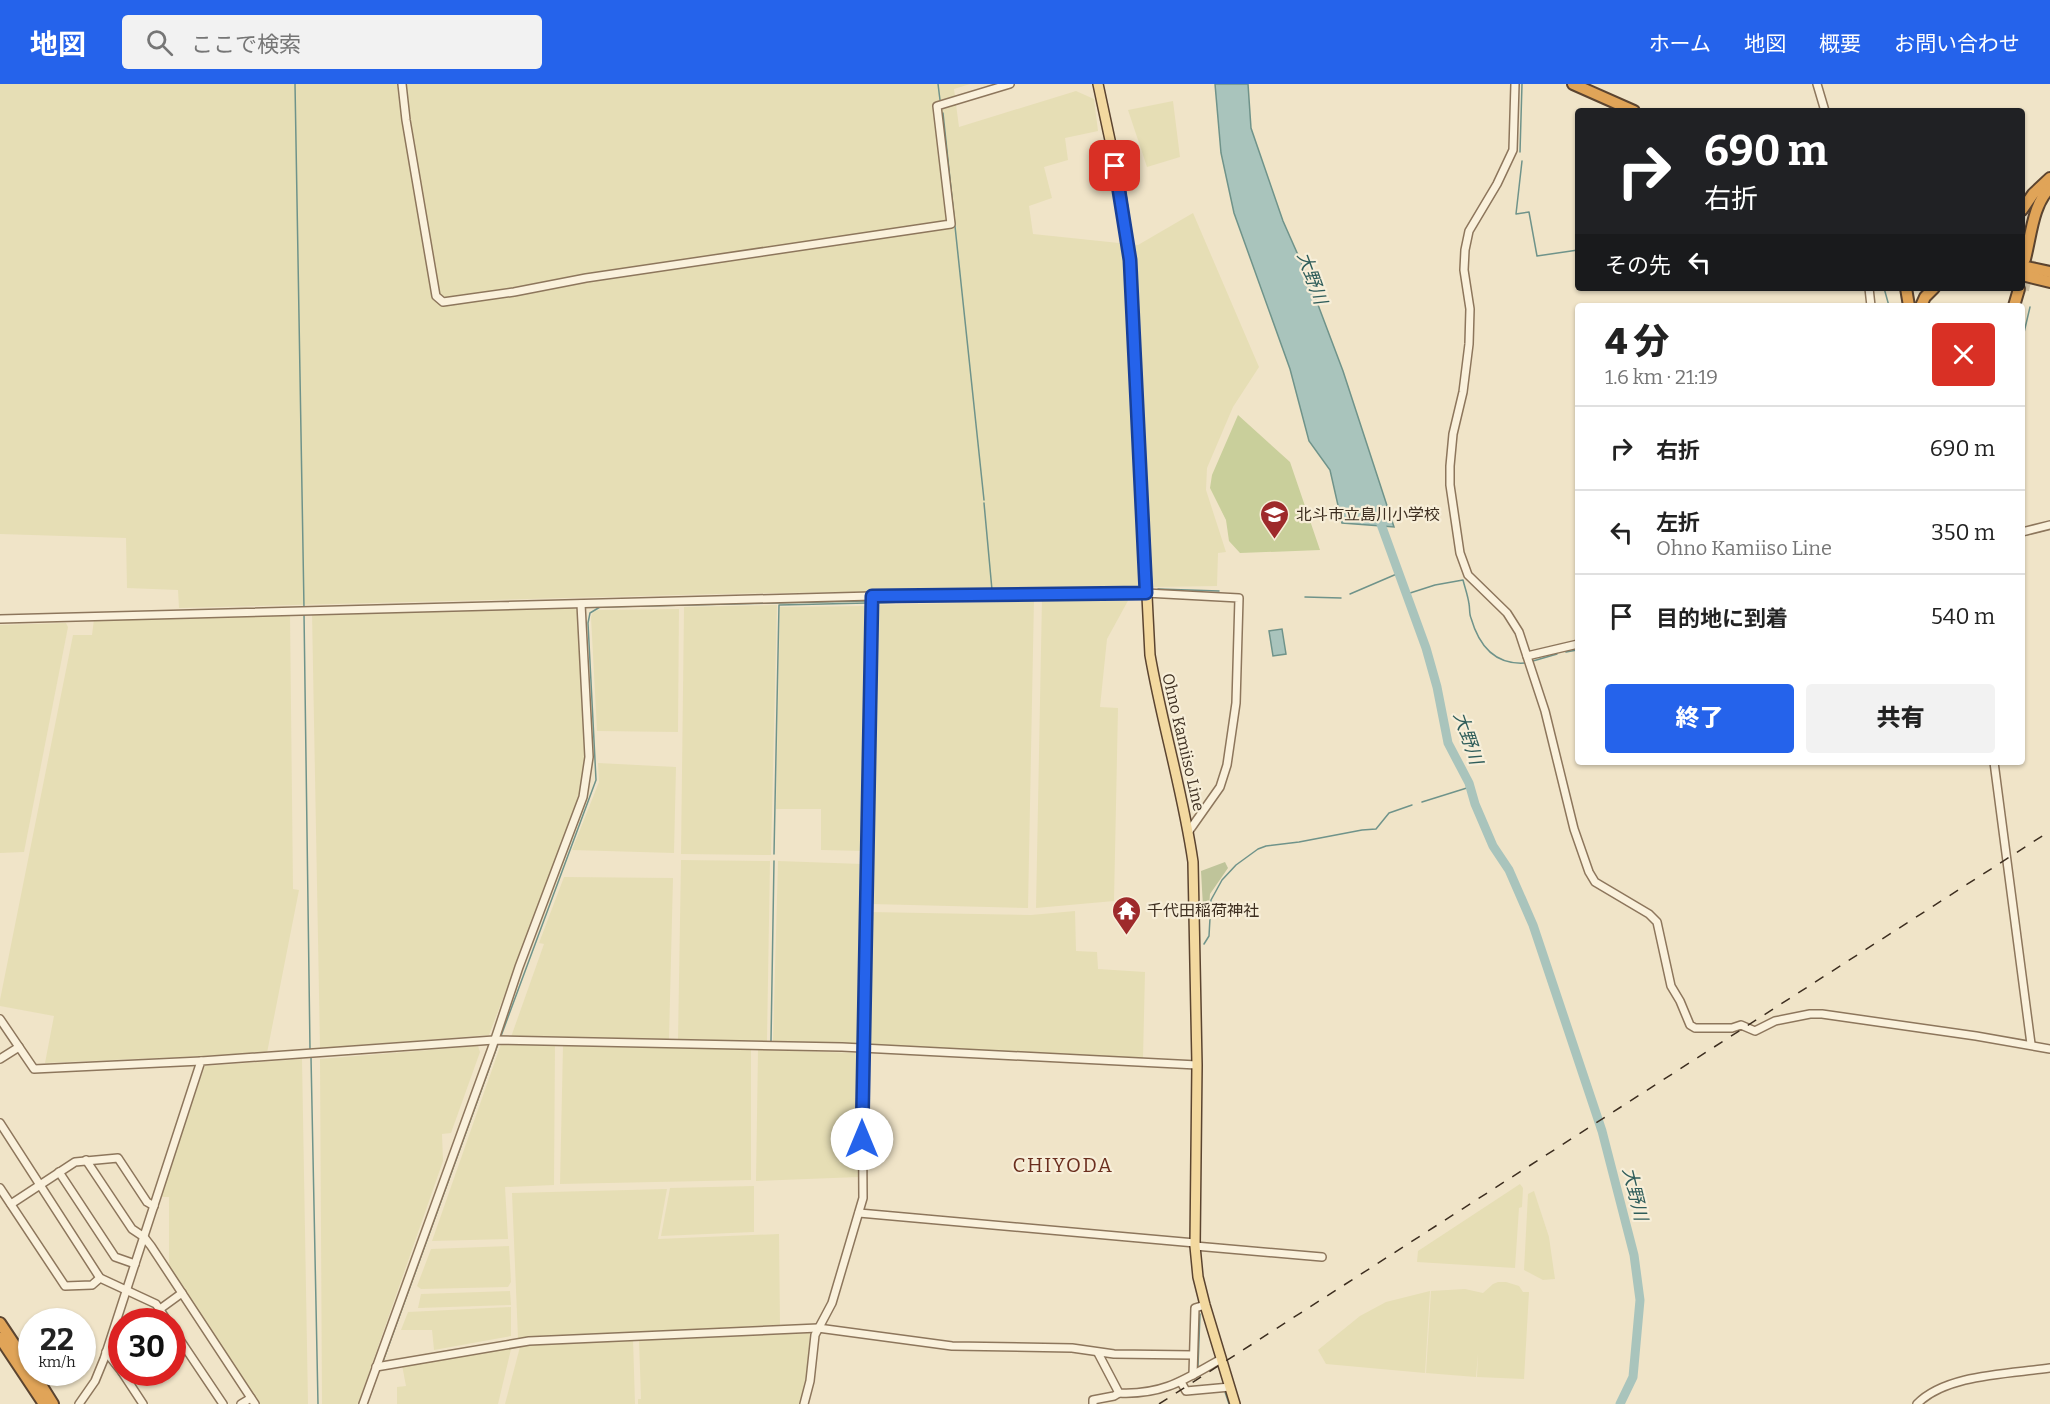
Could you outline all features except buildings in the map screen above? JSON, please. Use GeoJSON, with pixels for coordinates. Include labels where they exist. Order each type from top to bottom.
{"type":"FeatureCollection","features":[{"type":"Feature","properties":{"kind":"highway"},"geometry":{"type":"LineString","coordinates":[[1574,85],[1616,108]]}},
{"type":"Feature","properties":{"kind":"highway"},"geometry":{"type":"LineString","coordinates":[[1574,85],[1627,108]]}},
{"type":"Feature","properties":{"kind":"highway"},"geometry":{"type":"LineString","coordinates":[[2025,206],[2033,194],[2050,178]]}},
{"type":"Feature","properties":{"kind":"highway"},"geometry":{"type":"LineString","coordinates":[[2026,262],[2038,207],[2044,193],[2050,188]]}},
{"type":"Feature","properties":{"kind":"highway"},"geometry":{"type":"LineString","coordinates":[[2026,262],[2050,196]]}},
{"type":"Feature","properties":{"kind":"highway"},"geometry":{"type":"LineString","coordinates":[[2026,262],[2050,273]]}},
{"type":"Feature","properties":{"kind":"highway"},"geometry":{"type":"LineString","coordinates":[[2025,276],[2050,282]]}},
{"type":"Feature","properties":{"kind":"highway"},"geometry":{"type":"LineString","coordinates":[[2025,288],[2050,288]]}},
{"type":"Feature","properties":{"kind":"highway"},"geometry":{"type":"LineString","coordinates":[[1922,303],[1931,291]]}},
{"type":"Feature","properties":{"kind":"highway"},"geometry":{"type":"LineString","coordinates":[[0,1323],[18,1351]]}},
{"type":"Feature","properties":{"kind":"highway"},"geometry":{"type":"LineString","coordinates":[[0,1338],[44,1404]]}},
{"type":"Feature","properties":{"kind":"highway"},"geometry":{"type":"LineString","coordinates":[[41,1386],[53,1404]]}},
{"type":"Feature","properties":{"kind":"main road","name":"Ohno Kamiiso Line"},"geometry":{"type":"LineString","coordinates":[[1098,84],[1119,182],[1130,260],[1150,654],[1157,695],[1189,831],[1195,886],[1197,1065],[1195,1245],[1198,1276],[1235,1404]]}},
{"type":"Feature","properties":{"kind":"street"},"geometry":{"type":"LineString","coordinates":[[402,84],[436,296],[443,302],[514,292],[586,278],[951,224],[937,106],[1010,84]]}},
{"type":"Feature","properties":{"kind":"street"},"geometry":{"type":"LineString","coordinates":[[1515,84],[1512,150],[1497,184],[1469,231],[1465,250],[1464,270],[1470,309],[1469,344],[1464,392],[1453,434],[1450,484],[1464,568],[1477,585],[1514,622],[1548,721],[1574,829],[1589,872],[1595,882],[1649,914],[1657,922],[1671,986],[1690,1025],[1705,1028],[1732,1028],[1740,1025],[1755,1031],[1775,1021],[1822,1014],[2031,1044],[2050,1049]]}},
{"type":"Feature","properties":{"kind":"street"},"geometry":{"type":"LineString","coordinates":[[1817,84],[1824,108]]}},
{"type":"Feature","properties":{"kind":"street"},"geometry":{"type":"LineString","coordinates":[[2025,531],[2050,525]]}},
{"type":"Feature","properties":{"kind":"street"},"geometry":{"type":"LineString","coordinates":[[0,619],[872,596],[1146,593],[1239,598],[1236,704],[1227,765],[1220,787],[1189,831]]}},
{"type":"Feature","properties":{"kind":"street"},"geometry":{"type":"LineString","coordinates":[[804,1404],[818,1328],[832,1303],[864,1190],[862,1049],[872,596]]}},
{"type":"Feature","properties":{"kind":"street"},"geometry":{"type":"LineString","coordinates":[[363,1404],[380,1366],[494,1040],[583,797],[589,757],[581,604]]}},
{"type":"Feature","properties":{"kind":"street"},"geometry":{"type":"LineString","coordinates":[[1527,656],[1575,646]]}},
{"type":"Feature","properties":{"kind":"street"},"geometry":{"type":"LineString","coordinates":[[1994,765],[2031,1044]]}},
{"type":"Feature","properties":{"kind":"street"},"geometry":{"type":"LineString","coordinates":[[0,1019],[34,1069],[201,1061],[494,1040],[756,1045],[1197,1065]]}},
{"type":"Feature","properties":{"kind":"street"},"geometry":{"type":"LineString","coordinates":[[0,1059],[19,1047]]}},
{"type":"Feature","properties":{"kind":"street"},"geometry":{"type":"LineString","coordinates":[[79,1404],[95,1381],[106,1352],[201,1061]]}},
{"type":"Feature","properties":{"kind":"street"},"geometry":{"type":"LineString","coordinates":[[0,1123],[100,1278],[156,1304],[159,1308]]}},
{"type":"Feature","properties":{"kind":"street"},"geometry":{"type":"LineString","coordinates":[[11,1204],[75,1162],[118,1158],[147,1202],[154,1206]]}},
{"type":"Feature","properties":{"kind":"street"},"geometry":{"type":"LineString","coordinates":[[86,1160],[132,1229],[144,1237],[253,1401],[241,1404]]}},
{"type":"Feature","properties":{"kind":"street"},"geometry":{"type":"LineString","coordinates":[[59,1172],[115,1257],[135,1264]]}},
{"type":"Feature","properties":{"kind":"street"},"geometry":{"type":"LineString","coordinates":[[0,1188],[65,1286],[92,1285],[100,1278]]}},
{"type":"Feature","properties":{"kind":"street"},"geometry":{"type":"LineString","coordinates":[[859,1214],[1322,1257]]}},
{"type":"Feature","properties":{"kind":"street"},"geometry":{"type":"LineString","coordinates":[[161,1308],[182,1293]]}},
{"type":"Feature","properties":{"kind":"street"},"geometry":{"type":"LineString","coordinates":[[1193,1375],[1195,1308],[1205,1305]]}},
{"type":"Feature","properties":{"kind":"street"},"geometry":{"type":"LineString","coordinates":[[380,1366],[530,1341],[818,1328],[952,1346],[1072,1348],[1098,1353],[1193,1355]]}},
{"type":"Feature","properties":{"kind":"street"},"geometry":{"type":"LineString","coordinates":[[186,1349],[223,1404]]}},
{"type":"Feature","properties":{"kind":"street"},"geometry":{"type":"LineString","coordinates":[[1098,1353],[1119,1393]]}},
{"type":"Feature","properties":{"kind":"street"},"geometry":{"type":"LineString","coordinates":[[1093,1404],[1093,1400],[1119,1393],[1152,1392],[1165,1389],[1221,1359]]}},
{"type":"Feature","properties":{"kind":"street"},"geometry":{"type":"LineString","coordinates":[[1917,1404],[1938,1388],[1955,1382],[2050,1368]]}},
{"type":"Feature","properties":{"kind":"street"},"geometry":{"type":"LineString","coordinates":[[1181,1382],[1186,1391],[1230,1388]]}},
{"type":"Feature","properties":{"kind":"street"},"geometry":{"type":"LineString","coordinates":[[131,1386],[143,1404]]}},
{"type":"Feature","properties":{"kind":"shaded area"},"geometry":{"type":"Polygon","coordinates":[[[0,84],[970,84],[954,89],[959,127],[1076,91],[1094,99],[1098,131],[1065,138],[1068,160],[1044,167],[1052,198],[1029,206],[1033,234],[1138,245],[1193,213],[1259,367],[1233,407],[1207,468],[1206,490],[1226,552],[1218,553],[1217,586],[717,594],[179,608],[178,590],[127,588],[126,538],[0,534],[0,84]]]}},
{"type":"Feature","properties":{"kind":"shaded area"},"geometry":{"type":"Polygon","coordinates":[[[1173,101],[1180,157],[1147,167],[1128,110],[1173,101]]]}},
{"type":"Feature","properties":{"kind":"shaded area"},"geometry":{"type":"Polygon","coordinates":[[[1130,597],[1107,639],[1100,707],[1118,708],[1114,901],[1036,908],[1042,598],[1130,597]]]}},
{"type":"Feature","properties":{"kind":"shaded area"},"geometry":{"type":"Polygon","coordinates":[[[1011,598],[1034,598],[1028,908],[871,904],[874,605],[1008,602],[1011,598]]]}},
{"type":"Feature","properties":{"kind":"shaded area"},"geometry":{"type":"Polygon","coordinates":[[[777,605],[771,855],[681,854],[684,607],[777,605]]]}},
{"type":"Feature","properties":{"kind":"shaded area"},"geometry":{"type":"Polygon","coordinates":[[[869,606],[864,851],[821,850],[821,809],[776,809],[780,607],[869,606]]]}},
{"type":"Feature","properties":{"kind":"shaded area"},"geometry":{"type":"Polygon","coordinates":[[[574,608],[579,613],[586,759],[580,797],[489,1035],[320,1048],[312,613],[574,608]]]}},
{"type":"Feature","properties":{"kind":"shaded area"},"geometry":{"type":"Polygon","coordinates":[[[679,609],[678,732],[597,731],[591,617],[593,612],[598,610],[679,609]]]}},
{"type":"Feature","properties":{"kind":"shaded area"},"geometry":{"type":"Polygon","coordinates":[[[290,614],[293,889],[299,890],[267,1053],[45,1063],[54,1016],[0,1006],[0,1000],[73,635],[92,635],[94,619],[290,614]]]}},
{"type":"Feature","properties":{"kind":"shaded area"},"geometry":{"type":"Polygon","coordinates":[[[66,623],[68,627],[24,852],[0,853],[0,625],[66,623]]]}},
{"type":"Feature","properties":{"kind":"shaded area"},"geometry":{"type":"Polygon","coordinates":[[[598,763],[676,767],[674,853],[572,850],[599,782],[598,763]]]}},
{"type":"Feature","properties":{"kind":"shaded area"},"geometry":{"type":"Polygon","coordinates":[[[681,860],[770,861],[767,1041],[678,1039],[681,860]]]}},
{"type":"Feature","properties":{"kind":"shaded area"},"geometry":{"type":"Polygon","coordinates":[[[778,861],[862,864],[857,1044],[773,1041],[778,861]]]}},
{"type":"Feature","properties":{"kind":"shaded area"},"geometry":{"type":"Polygon","coordinates":[[[564,877],[673,878],[669,1039],[511,1037],[544,944],[539,943],[564,877]]]}},
{"type":"Feature","properties":{"kind":"shaded area"},"geometry":{"type":"Polygon","coordinates":[[[1075,911],[1076,951],[1097,952],[1098,969],[1145,972],[1143,1059],[866,1046],[869,912],[1031,915],[1075,911]]]}},
{"type":"Feature","properties":{"kind":"shaded area"},"geometry":{"type":"Polygon","coordinates":[[[501,1044],[555,1044],[554,1185],[505,1187],[508,1239],[432,1241],[501,1044]]]}},
{"type":"Feature","properties":{"kind":"shaded area"},"geometry":{"type":"Polygon","coordinates":[[[563,1045],[751,1048],[751,1180],[560,1184],[563,1045]]]}},
{"type":"Feature","properties":{"kind":"shaded area"},"geometry":{"type":"Polygon","coordinates":[[[478,1046],[480,1052],[451,1133],[442,1134],[443,1161],[358,1404],[322,1404],[320,1059],[478,1046]]]}},
{"type":"Feature","properties":{"kind":"shaded area"},"geometry":{"type":"Polygon","coordinates":[[[758,1050],[857,1053],[859,1177],[756,1181],[758,1050]]]}},
{"type":"Feature","properties":{"kind":"shaded area"},"geometry":{"type":"Polygon","coordinates":[[[302,1059],[308,1404],[260,1404],[169,1267],[169,1197],[159,1197],[205,1066],[302,1059]]]}},
{"type":"Feature","properties":{"kind":"shaded area"},"geometry":{"type":"Polygon","coordinates":[[[1520,1184],[1523,1188],[1522,1207],[1519,1208],[1515,1268],[1417,1262],[1418,1251],[1520,1184]]]}},
{"type":"Feature","properties":{"kind":"shaded area"},"geometry":{"type":"Polygon","coordinates":[[[754,1186],[754,1232],[661,1236],[670,1188],[754,1186]]]}},
{"type":"Feature","properties":{"kind":"shaded area"},"geometry":{"type":"Polygon","coordinates":[[[667,1189],[658,1239],[779,1234],[780,1325],[518,1338],[512,1193],[667,1189]]]}},
{"type":"Feature","properties":{"kind":"shaded area"},"geometry":{"type":"Polygon","coordinates":[[[1534,1191],[1549,1237],[1555,1279],[1543,1280],[1524,1270],[1528,1194],[1534,1191]]]}},
{"type":"Feature","properties":{"kind":"shaded area"},"geometry":{"type":"Polygon","coordinates":[[[509,1246],[511,1282],[508,1287],[421,1289],[417,1286],[431,1249],[509,1246]]]}},
{"type":"Feature","properties":{"kind":"shaded area"},"geometry":{"type":"Polygon","coordinates":[[[1498,1282],[1519,1286],[1523,1292],[1529,1292],[1524,1379],[1477,1377],[1478,1353],[1476,1377],[1426,1373],[1431,1291],[1465,1289],[1483,1293],[1498,1282]]]}},
{"type":"Feature","properties":{"kind":"shaded area"},"geometry":{"type":"Polygon","coordinates":[[[510,1291],[511,1305],[418,1308],[421,1294],[510,1291]]]}},
{"type":"Feature","properties":{"kind":"shaded area"},"geometry":{"type":"Polygon","coordinates":[[[1430,1291],[1425,1373],[1326,1364],[1318,1350],[1360,1316],[1386,1302],[1430,1291]]]}},
{"type":"Feature","properties":{"kind":"shaded area"},"geometry":{"type":"Polygon","coordinates":[[[511,1307],[511,1336],[434,1350],[432,1330],[401,1330],[408,1312],[511,1307]]]}},
{"type":"Feature","properties":{"kind":"shaded area"},"geometry":{"type":"Polygon","coordinates":[[[810,1333],[806,1382],[800,1404],[638,1404],[638,1399],[641,1399],[639,1340],[810,1333]]]}},
{"type":"Feature","properties":{"kind":"shaded area"},"geometry":{"type":"Polygon","coordinates":[[[633,1338],[635,1404],[505,1404],[521,1343],[633,1338]]]}},
{"type":"Feature","properties":{"kind":"shaded area"},"geometry":{"type":"Polygon","coordinates":[[[512,1345],[498,1404],[397,1404],[397,1387],[406,1386],[402,1365],[512,1345]]]}},
{"type":"Feature","properties":{"kind":"green space"},"geometry":{"type":"Polygon","coordinates":[[[1238,415],[1290,462],[1320,550],[1240,553],[1229,541],[1226,520],[1210,488],[1212,475],[1238,415]]]}},
{"type":"Feature","properties":{"kind":"green space"},"geometry":{"type":"Polygon","coordinates":[[[1225,862],[1228,868],[1210,894],[1209,906],[1203,907],[1201,871],[1225,862]]]}},
{"type":"Feature","properties":{"kind":"water"},"geometry":{"type":"Polygon","coordinates":[[[1215,84],[1248,84],[1251,128],[1283,221],[1306,273],[1343,371],[1394,527],[1342,523],[1330,470],[1309,441],[1290,369],[1234,213],[1221,153],[1215,84]]]}},
{"type":"Feature","properties":{"kind":"water"},"geometry":{"type":"Polygon","coordinates":[[[1282,629],[1286,654],[1273,656],[1269,631],[1282,629]]]}},
{"type":"Feature","properties":{"kind":"waterway"},"geometry":{"type":"LineString","coordinates":[[295,84],[304,608]]}},
{"type":"Feature","properties":{"kind":"waterway"},"geometry":{"type":"LineString","coordinates":[[938,84],[940,100]]}},
{"type":"Feature","properties":{"kind":"waterway"},"geometry":{"type":"LineString","coordinates":[[1520,152],[1522,84]]}},
{"type":"Feature","properties":{"kind":"waterway"},"geometry":{"type":"LineString","coordinates":[[943,113],[984,500]]}},
{"type":"Feature","properties":{"kind":"waterway"},"geometry":{"type":"LineString","coordinates":[[1522,161],[1516,214],[1529,212],[1537,256],[1575,250]]}},
{"type":"Feature","properties":{"kind":"waterway"},"geometry":{"type":"LineString","coordinates":[[1885,291],[1888,303]]}},
{"type":"Feature","properties":{"kind":"waterway"},"geometry":{"type":"LineString","coordinates":[[2025,328],[2030,307]]}},
{"type":"Feature","properties":{"kind":"waterway"},"geometry":{"type":"LineString","coordinates":[[984,503],[992,590],[990,590]]}},
{"type":"Feature","properties":{"kind":"waterway","name":"大野川"},"geometry":{"type":"LineString","coordinates":[[1378,516],[1426,648],[1437,687],[1448,743],[1469,783],[1475,804],[1493,846],[1509,870],[1533,925],[1602,1131],[1634,1255],[1640,1300],[1633,1377],[1620,1404]]}},
{"type":"Feature","properties":{"kind":"waterway"},"geometry":{"type":"LineString","coordinates":[[2025,535],[2050,529]]}},
{"type":"Feature","properties":{"kind":"waterway"},"geometry":{"type":"LineString","coordinates":[[1350,594],[1399,573]]}},
{"type":"Feature","properties":{"kind":"waterway"},"geometry":{"type":"LineString","coordinates":[[1407,594],[1435,585],[1463,580],[1469,601],[1470,616],[1484,645],[1490,652],[1505,661],[1525,663]]}},
{"type":"Feature","properties":{"kind":"waterway"},"geometry":{"type":"LineString","coordinates":[[1012,591],[1138,588]]}},
{"type":"Feature","properties":{"kind":"waterway"},"geometry":{"type":"LineString","coordinates":[[1158,589],[1219,591]]}},
{"type":"Feature","properties":{"kind":"waterway"},"geometry":{"type":"LineString","coordinates":[[973,591],[986,590]]}},
{"type":"Feature","properties":{"kind":"waterway"},"geometry":{"type":"LineString","coordinates":[[1305,597],[1341,598]]}},
{"type":"Feature","properties":{"kind":"waterway"},"geometry":{"type":"LineString","coordinates":[[877,600],[966,598]]}},
{"type":"Feature","properties":{"kind":"waterway"},"geometry":{"type":"LineString","coordinates":[[876,603],[1008,598]]}},
{"type":"Feature","properties":{"kind":"waterway"},"geometry":{"type":"LineString","coordinates":[[501,1036],[596,780],[588,623],[590,613],[600,607],[867,601]]}},
{"type":"Feature","properties":{"kind":"waterway"},"geometry":{"type":"LineString","coordinates":[[774,854],[779,605],[867,603]]}},
{"type":"Feature","properties":{"kind":"waterway"},"geometry":{"type":"LineString","coordinates":[[304,613],[310,1049]]}},
{"type":"Feature","properties":{"kind":"waterway"},"geometry":{"type":"LineString","coordinates":[[1566,652],[1575,650]]}},
{"type":"Feature","properties":{"kind":"waterway"},"geometry":{"type":"LineString","coordinates":[[1533,661],[1557,654]]}},
{"type":"Feature","properties":{"kind":"waterway"},"geometry":{"type":"LineString","coordinates":[[1422,802],[1470,787]]}},
{"type":"Feature","properties":{"kind":"waterway"},"geometry":{"type":"LineString","coordinates":[[1204,944],[1209,936],[1211,900],[1222,880],[1236,865],[1258,849],[1376,829],[1389,813],[1412,805]]}},
{"type":"Feature","properties":{"kind":"waterway"},"geometry":{"type":"LineString","coordinates":[[771,1041],[774,861]]}},
{"type":"Feature","properties":{"kind":"waterway"},"geometry":{"type":"LineString","coordinates":[[382,1364],[498,1044]]}},
{"type":"Feature","properties":{"kind":"waterway"},"geometry":{"type":"LineString","coordinates":[[311,1057],[318,1404]]}},
{"type":"Feature","properties":{"kind":"waterway"},"geometry":{"type":"LineString","coordinates":[[1198,1366],[1200,1314]]}},
{"type":"Feature","properties":{"kind":"waterway"},"geometry":{"type":"LineString","coordinates":[[367,1404],[380,1368]]}},
{"type":"Feature","properties":{"kind":"waterway"},"geometry":{"type":"LineString","coordinates":[[1225,1392],[1229,1404]]}},
{"type":"Feature","properties":{"kind":"tunnel"},"geometry":{"type":"LineString","coordinates":[[2025,286],[2031,260]]}},
{"type":"Feature","properties":{"kind":"railway"},"geometry":{"type":"LineString","coordinates":[[1159,1404],[2050,831]]}},
{"type":"Feature","properties":{"kind":"place","name":"北斗市立島川小学校"},"geometry":{"type":"Point","coordinates":[1275,540]}},
{"type":"Feature","properties":{"kind":"place","name":"千代田稲荷神社"},"geometry":{"type":"Point","coordinates":[1126,936]}},
{"type":"Feature","properties":{"kind":"district","name":"CHIYODA"},"geometry":{"type":"Point","coordinates":[1063,1165]}},
{"type":"Feature","properties":{"kind":"route"},"geometry":{"type":"LineString","coordinates":[[862,1139],[872,596],[1146,593],[1130,260],[1115,166]]}}]}
